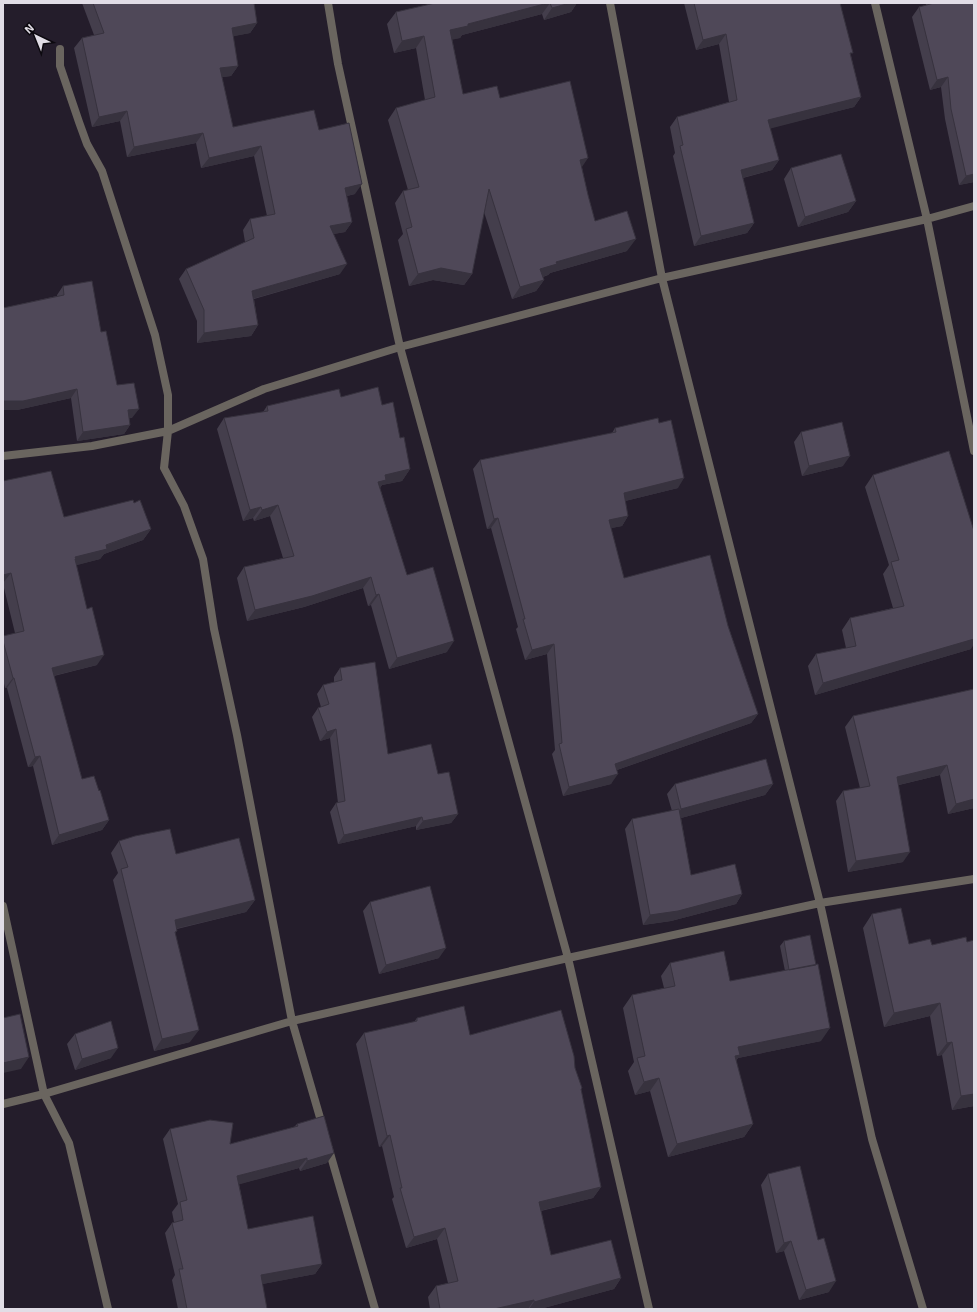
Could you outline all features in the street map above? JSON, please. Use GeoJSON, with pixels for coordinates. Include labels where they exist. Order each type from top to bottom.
{"type":"FeatureCollection","features":[{"type":"Feature","properties":{"kind":"street"},"geometry":{"type":"LineString","coordinates":[[328,3],[338,64],[400,347],[568,958],[649,1309]]}},
{"type":"Feature","properties":{"kind":"street"},"geometry":{"type":"LineString","coordinates":[[610,3],[662,278],[820,903],[872,1138],[923,1309]]}},
{"type":"Feature","properties":{"kind":"street"},"geometry":{"type":"LineString","coordinates":[[875,3],[927,219],[974,451]]}},
{"type":"Feature","properties":{"kind":"street"},"geometry":{"type":"LineString","coordinates":[[60,49],[60,66],[87,144],[102,171],[154,336],[168,395],[168,431],[164,468],[184,506],[203,559],[214,629],[237,735],[292,1021],[376,1309]]}},
{"type":"Feature","properties":{"kind":"street"},"geometry":{"type":"LineString","coordinates":[[3,456],[92,446],[168,431],[264,388],[400,347],[662,278],[927,219],[974,206]]}},
{"type":"Feature","properties":{"kind":"street"},"geometry":{"type":"LineString","coordinates":[[3,1104],[44,1094],[292,1021],[568,958],[820,903],[974,879]]}},
{"type":"Feature","properties":{"kind":"street"},"geometry":{"type":"LineString","coordinates":[[3,906],[44,1094],[69,1144],[108,1309]]}},
{"type":"Feature","properties":{"kind":"building"},"geometry":{"type":"Polygon","coordinates":[[[93,3],[254,3],[257,23],[232,28],[238,66],[220,68],[233,127],[314,110],[319,130],[349,123],[362,184],[345,188],[352,222],[330,226],[347,264],[252,291],[258,325],[204,333],[204,310],[186,269],[254,238],[250,219],[275,214],[261,146],[209,158],[203,133],[134,147],[127,111],[99,117],[82,38],[104,33],[93,3]]]}},
{"type":"Feature","properties":{"kind":"building"},"geometry":{"type":"Polygon","coordinates":[[[435,3],[548,3],[450,30],[463,94],[497,86],[500,98],[570,81],[588,158],[580,160],[595,221],[627,211],[636,239],[556,262],[557,264],[540,269],[544,280],[520,287],[489,189],[472,274],[441,268],[418,274],[406,229],[412,227],[403,191],[419,187],[396,108],[435,97],[424,36],[402,41],[396,12],[435,3]]]}},
{"type":"Feature","properties":{"kind":"building"},"geometry":{"type":"Polygon","coordinates":[[[550,3],[570,3],[552,8],[550,3]]]}},
{"type":"Feature","properties":{"kind":"building"},"geometry":{"type":"Polygon","coordinates":[[[694,3],[840,3],[853,53],[850,53],[861,97],[768,120],[779,160],[741,170],[754,223],[701,236],[680,146],[683,145],[677,117],[737,100],[726,34],[703,40],[694,3]]]}},
{"type":"Feature","properties":{"kind":"building"},"geometry":{"type":"Polygon","coordinates":[[[934,3],[974,3],[974,174],[966,176],[951,109],[948,77],[937,80],[919,7],[934,3]]]}},
{"type":"Feature","properties":{"kind":"building"},"geometry":{"type":"Polygon","coordinates":[[[841,154],[856,201],[805,217],[791,168],[841,154]]]}},
{"type":"Feature","properties":{"kind":"building"},"geometry":{"type":"Polygon","coordinates":[[[92,281],[101,332],[106,331],[117,385],[134,383],[139,409],[128,410],[130,425],[83,432],[77,389],[23,401],[3,401],[3,308],[64,295],[63,286],[92,281]]]}},
{"type":"Feature","properties":{"kind":"building"},"geometry":{"type":"Polygon","coordinates":[[[378,387],[382,405],[393,402],[400,438],[404,437],[410,469],[385,475],[386,480],[378,482],[407,575],[433,567],[454,641],[397,658],[379,594],[376,595],[371,577],[312,596],[255,610],[244,567],[294,556],[278,505],[262,510],[261,507],[250,510],[224,418],[268,411],[267,406],[339,389],[341,397],[378,387]]]}},
{"type":"Feature","properties":{"kind":"building"},"geometry":{"type":"Polygon","coordinates":[[[658,418],[659,423],[671,420],[684,478],[624,493],[628,516],[609,520],[624,578],[710,555],[728,626],[758,714],[615,764],[618,774],[569,787],[559,744],[562,743],[554,644],[532,650],[498,518],[494,519],[480,460],[616,432],[615,428],[658,418]]]}},
{"type":"Feature","properties":{"kind":"building"},"geometry":{"type":"Polygon","coordinates":[[[842,422],[850,456],[809,466],[801,432],[842,422]]]}},
{"type":"Feature","properties":{"kind":"building"},"geometry":{"type":"Polygon","coordinates":[[[949,451],[974,531],[974,639],[823,683],[816,654],[856,646],[850,618],[904,606],[891,562],[899,560],[873,475],[949,451]]]}},
{"type":"Feature","properties":{"kind":"building"},"geometry":{"type":"Polygon","coordinates":[[[51,471],[64,517],[133,500],[134,503],[140,500],[151,529],[106,545],[107,549],[75,557],[87,609],[92,607],[104,655],[52,668],[82,779],[94,776],[109,820],[59,835],[40,756],[35,757],[3,641],[3,636],[24,631],[11,573],[3,575],[3,481],[51,471]]]}},
{"type":"Feature","properties":{"kind":"building"},"geometry":{"type":"Polygon","coordinates":[[[375,662],[388,754],[431,744],[438,774],[449,772],[458,814],[423,821],[422,817],[344,835],[336,803],[345,801],[336,729],[327,732],[318,708],[329,704],[323,685],[342,680],[340,668],[375,662]]]}},
{"type":"Feature","properties":{"kind":"building"},"geometry":{"type":"Polygon","coordinates":[[[974,689],[974,799],[956,804],[947,765],[897,777],[910,852],[856,861],[843,791],[870,786],[853,716],[974,689]]]}},
{"type":"Feature","properties":{"kind":"building"},"geometry":{"type":"Polygon","coordinates":[[[766,759],[773,784],[681,809],[675,784],[766,759]]]}},
{"type":"Feature","properties":{"kind":"building"},"geometry":{"type":"Polygon","coordinates":[[[679,809],[691,875],[735,864],[742,894],[678,911],[650,915],[632,819],[679,809]]]}},
{"type":"Feature","properties":{"kind":"building"},"geometry":{"type":"Polygon","coordinates":[[[170,829],[176,854],[239,838],[255,900],[175,920],[177,931],[175,932],[199,1030],[162,1039],[121,869],[128,867],[119,841],[135,836],[170,829]]]}},
{"type":"Feature","properties":{"kind":"building"},"geometry":{"type":"Polygon","coordinates":[[[430,886],[446,948],[386,965],[370,902],[430,886]]]}},
{"type":"Feature","properties":{"kind":"building"},"geometry":{"type":"Polygon","coordinates":[[[901,908],[909,944],[930,939],[932,945],[966,937],[967,942],[974,940],[974,1094],[961,1096],[952,1042],[947,1043],[940,1003],[894,1013],[872,914],[901,908]]]}},
{"type":"Feature","properties":{"kind":"building"},"geometry":{"type":"Polygon","coordinates":[[[810,935],[816,965],[789,970],[784,941],[810,935]]]}},
{"type":"Feature","properties":{"kind":"building"},"geometry":{"type":"Polygon","coordinates":[[[724,951],[730,981],[818,964],[830,1028],[738,1047],[740,1055],[735,1056],[753,1124],[677,1144],[659,1078],[644,1082],[637,1058],[645,1056],[632,995],[675,986],[670,963],[724,951]]]}},
{"type":"Feature","properties":{"kind":"building"},"geometry":{"type":"Polygon","coordinates":[[[464,1006],[470,1035],[561,1010],[574,1056],[575,1068],[582,1088],[601,1187],[539,1202],[551,1255],[611,1240],[621,1278],[534,1302],[534,1300],[494,1309],[440,1309],[436,1286],[458,1281],[445,1228],[414,1237],[400,1188],[402,1188],[390,1135],[387,1136],[364,1033],[417,1021],[417,1018],[464,1006]]]}},
{"type":"Feature","properties":{"kind":"building"},"geometry":{"type":"Polygon","coordinates":[[[20,1014],[29,1057],[3,1063],[3,1018],[20,1014]]]}},
{"type":"Feature","properties":{"kind":"building"},"geometry":{"type":"Polygon","coordinates":[[[111,1021],[118,1048],[82,1059],[75,1034],[111,1021]]]}},
{"type":"Feature","properties":{"kind":"building"},"geometry":{"type":"Polygon","coordinates":[[[324,1116],[334,1153],[307,1161],[307,1158],[237,1176],[248,1229],[313,1216],[322,1264],[261,1275],[267,1309],[187,1309],[179,1269],[183,1269],[172,1223],[183,1220],[180,1202],[187,1200],[170,1129],[210,1120],[233,1123],[230,1144],[298,1126],[297,1124],[324,1116]]]}},
{"type":"Feature","properties":{"kind":"building"},"geometry":{"type":"Polygon","coordinates":[[[800,1166],[818,1240],[824,1238],[836,1281],[806,1290],[791,1241],[784,1243],[768,1174],[800,1166]]]}}]}
